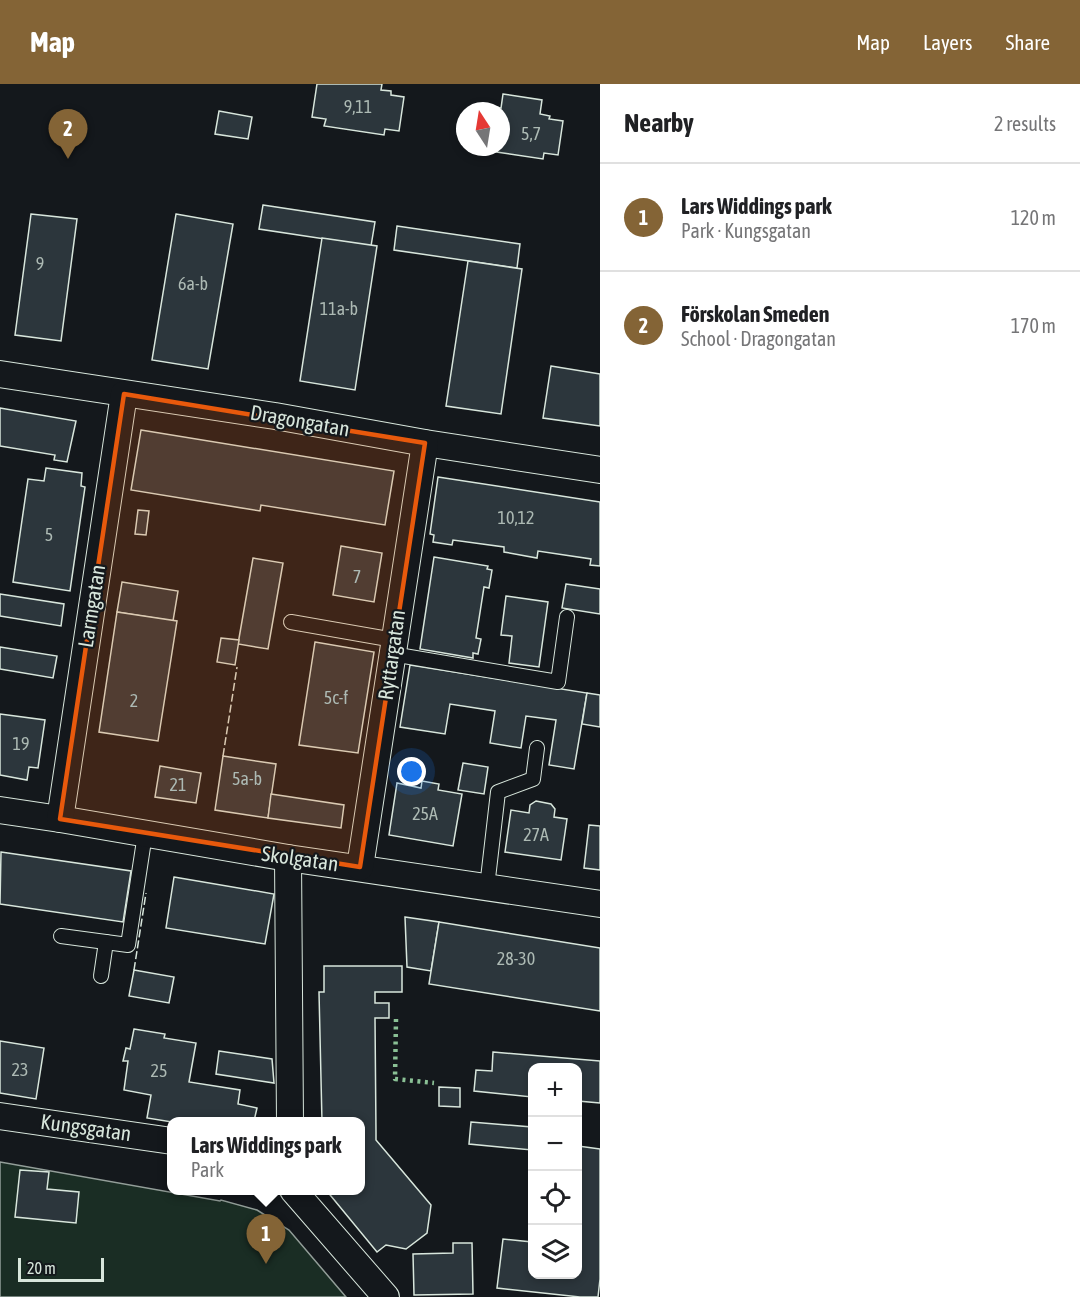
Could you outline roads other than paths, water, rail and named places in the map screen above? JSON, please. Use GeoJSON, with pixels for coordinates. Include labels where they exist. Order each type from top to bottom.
{"type":"FeatureCollection","features":[{"type":"Feature","properties":{"kind":"street","name":"Dragongatan"},"geometry":{"type":"LineString","coordinates":[[0,374],[275,416],[600,471]]}},
{"type":"Feature","properties":{"kind":"street","name":"Larmgatan"},"geometry":{"type":"LineString","coordinates":[[60,819],[124,394]]}},
{"type":"Feature","properties":{"kind":"street","name":"Ryttargatan"},"geometry":{"type":"LineString","coordinates":[[360,867],[425,443]]}},
{"type":"Feature","properties":{"kind":"street","name":"Skolgatan"},"geometry":{"type":"LineString","coordinates":[[0,810],[288,858],[600,904]]}},
{"type":"Feature","properties":{"kind":"street"},"geometry":{"type":"LineString","coordinates":[[288,858],[290,1117]]}},
{"type":"Feature","properties":{"kind":"street","name":"Kungsgatan"},"geometry":{"type":"LineString","coordinates":[[0,1116],[167,1140]]}},
{"type":"Feature","properties":{"kind":"street"},"geometry":{"type":"LineString","coordinates":[[297,1195],[386,1297]]}},
{"type":"Feature","properties":{"kind":"lane"},"geometry":{"type":"LineString","coordinates":[[291,622],[393,647],[558,682],[567,617]]}},
{"type":"Feature","properties":{"kind":"lane"},"geometry":{"type":"LineString","coordinates":[[487,887],[498,792],[533,779],[537,748]]}},
{"type":"Feature","properties":{"kind":"lane"},"geometry":{"type":"LineString","coordinates":[[61,936],[128,945],[145,834]]}},
{"type":"Feature","properties":{"kind":"lane"},"geometry":{"type":"LineString","coordinates":[[101,976],[106,942]]}},
{"type":"Feature","properties":{"kind":"place","name":"Förskolan Smeden"},"geometry":{"type":"Point","coordinates":[68,159]}},
{"type":"Feature","properties":{"kind":"place","name":"Lars Widdings park"},"geometry":{"type":"Point","coordinates":[266,1264]}}]}
